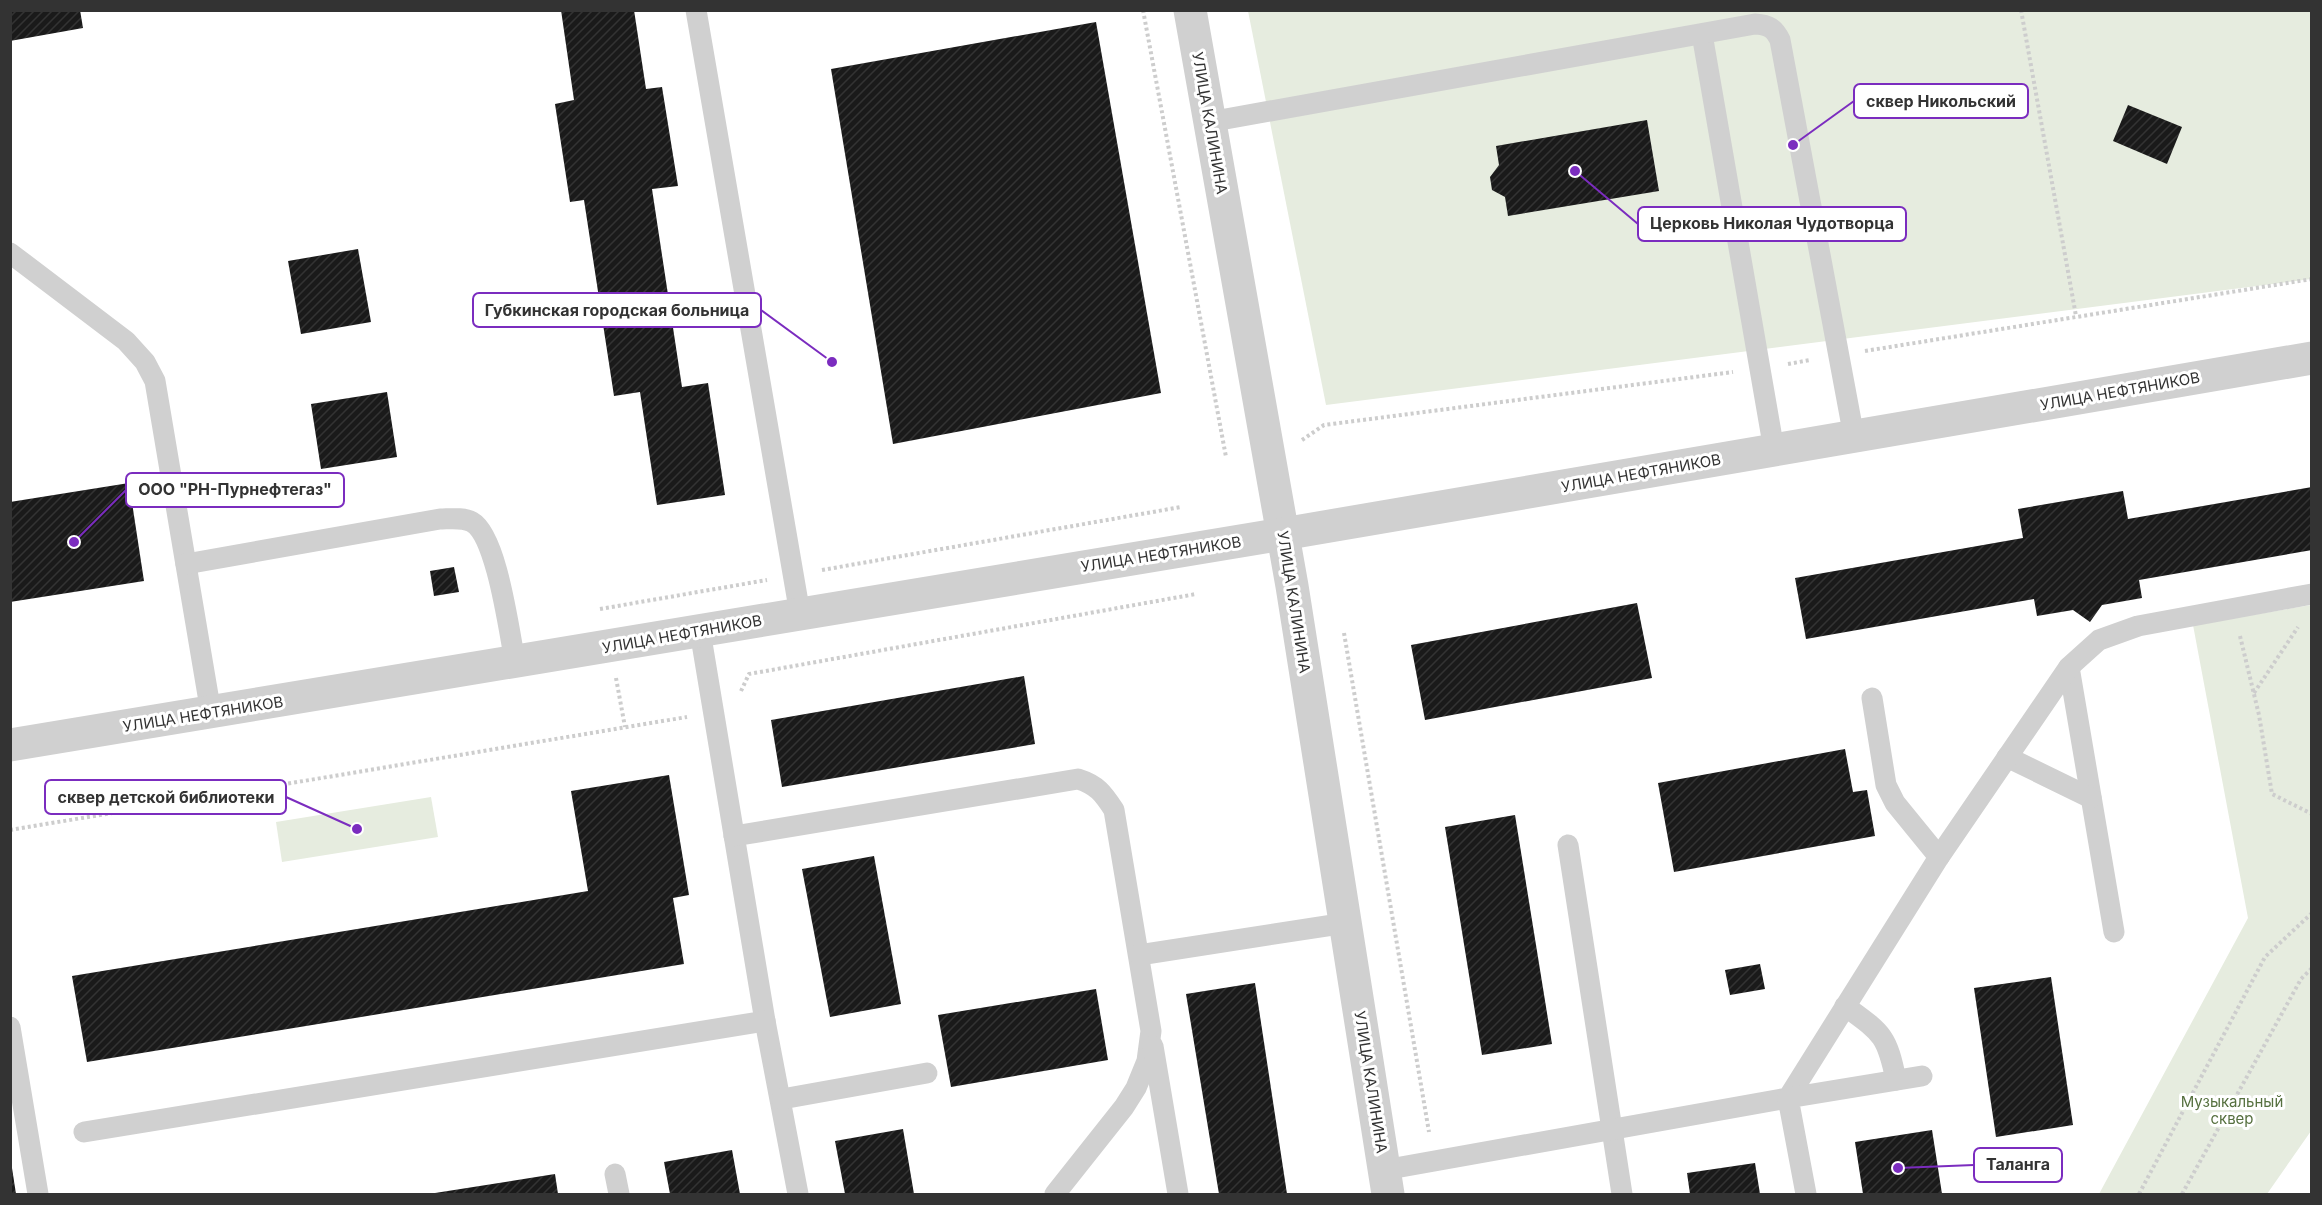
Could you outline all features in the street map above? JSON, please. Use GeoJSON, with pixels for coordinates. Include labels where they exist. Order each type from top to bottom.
{"type":"FeatureCollection","features":[{"type":"Feature","properties":{"kind":"street","name":"УЛИЦА КАЛИНИНА"},"geometry":{"type":"LineString","coordinates":[[1190,10],[1283,534],[1386,1182]]}},
{"type":"Feature","properties":{"kind":"street","name":"УЛИЦА НЕФТЯНИКОВ"},"geometry":{"type":"LineString","coordinates":[[10,745],[1283,534],[2312,358]]}},
{"type":"Feature","properties":{"kind":"lane"},"geometry":{"type":"LineString","coordinates":[[696,10],[800,614]]}},
{"type":"Feature","properties":{"kind":"lane"},"geometry":{"type":"LineString","coordinates":[[1209,122],[1755,24],[1766,25],[1775,30],[1780,40],[1854,437]]}},
{"type":"Feature","properties":{"kind":"lane"},"geometry":{"type":"LineString","coordinates":[[1702,34],[1774,450]]}},
{"type":"Feature","properties":{"kind":"lane"},"geometry":{"type":"LineString","coordinates":[[10,253],[126,340],[145,362],[155,381],[211,713]]}},
{"type":"Feature","properties":{"kind":"lane"},"geometry":{"type":"LineString","coordinates":[[186,564],[440,519],[471,522],[482,532],[497,570],[515,661]]}},
{"type":"Feature","properties":{"kind":"lane"},"geometry":{"type":"LineString","coordinates":[[1806,1194],[1788,1098],[1939,857],[2069,667],[2099,640],[2138,626],[2312,594]]}},
{"type":"Feature","properties":{"kind":"lane"},"geometry":{"type":"LineString","coordinates":[[700,631],[765,1021],[782,1099],[798,1194]]}},
{"type":"Feature","properties":{"kind":"lane"},"geometry":{"type":"LineString","coordinates":[[2069,667],[2114,932]]}},
{"type":"Feature","properties":{"kind":"lane"},"geometry":{"type":"LineString","coordinates":[[1872,698],[1886,784],[1895,803],[1939,857]]}},
{"type":"Feature","properties":{"kind":"lane"},"geometry":{"type":"LineString","coordinates":[[2007,757],[2091,798]]}},
{"type":"Feature","properties":{"kind":"lane"},"geometry":{"type":"LineString","coordinates":[[734,836],[1078,779],[1092,783],[1105,796],[1114,810],[1178,1194]]}},
{"type":"Feature","properties":{"kind":"lane"},"geometry":{"type":"LineString","coordinates":[[1568,845],[1623,1194]]}},
{"type":"Feature","properties":{"kind":"lane"},"geometry":{"type":"LineString","coordinates":[[1139,955],[1346,923]]}},
{"type":"Feature","properties":{"kind":"lane"},"geometry":{"type":"LineString","coordinates":[[1845,1006],[1875,1028],[1884,1038],[1891,1054],[1896,1080]]}},
{"type":"Feature","properties":{"kind":"lane"},"geometry":{"type":"LineString","coordinates":[[84,1132],[765,1021]]}},
{"type":"Feature","properties":{"kind":"lane"},"geometry":{"type":"LineString","coordinates":[[10,1027],[38,1194]]}},
{"type":"Feature","properties":{"kind":"lane"},"geometry":{"type":"LineString","coordinates":[[1055,1194],[1125,1107],[1147,1061],[1151,1031]]}},
{"type":"Feature","properties":{"kind":"lane"},"geometry":{"type":"LineString","coordinates":[[782,1099],[927,1073]]}},
{"type":"Feature","properties":{"kind":"lane"},"geometry":{"type":"LineString","coordinates":[[1386,1182],[1433,1161],[1922,1076]]}},
{"type":"Feature","properties":{"kind":"path"},"geometry":{"type":"LineString","coordinates":[[1143,10],[1226,457]]}},
{"type":"Feature","properties":{"kind":"path"},"geometry":{"type":"LineString","coordinates":[[2021,10],[2076,316]]}},
{"type":"Feature","properties":{"kind":"path"},"geometry":{"type":"LineString","coordinates":[[1296,444],[1324,425],[1760,368],[2312,279]]}},
{"type":"Feature","properties":{"kind":"path"},"geometry":{"type":"LineString","coordinates":[[10,830],[741,708],[739,695],[749,674],[1196,594]]}},
{"type":"Feature","properties":{"kind":"path"},"geometry":{"type":"LineString","coordinates":[[2254,694],[2299,626]]}},
{"type":"Feature","properties":{"kind":"path"},"geometry":{"type":"LineString","coordinates":[[2239,628],[2254,694],[2272,794],[2311,811]]}},
{"type":"Feature","properties":{"kind":"path"},"geometry":{"type":"LineString","coordinates":[[1344,633],[1433,1161]]}},
{"type":"Feature","properties":{"kind":"path"},"geometry":{"type":"LineString","coordinates":[[2139,1194],[2265,957],[2312,913]]}},
{"type":"Feature","properties":{"kind":"path"},"geometry":{"type":"LineString","coordinates":[[2182,1194],[2301,979],[2312,968]]}},
{"type":"Feature","properties":{"kind":"green space"},"geometry":{"type":"Polygon","coordinates":[[[1248,11],[2311,11],[2311,279],[1326,405],[1248,11]]]}},
{"type":"Feature","properties":{"kind":"green space","name":"Музыкальный сквер"},"geometry":{"type":"Polygon","coordinates":[[[2311,605],[2311,1131],[2267,1194],[2099,1194],[2248,918],[2193,625],[2311,605]]]}},
{"type":"Feature","properties":{"kind":"green space"},"geometry":{"type":"Polygon","coordinates":[[[431,797],[438,837],[282,862],[276,822],[431,797]]]}},
{"type":"Feature","properties":{"kind":"building"},"geometry":{"type":"Polygon","coordinates":[[[10,10],[80,10],[83,28],[10,41],[10,10]]]}},
{"type":"Feature","properties":{"kind":"building"},"geometry":{"type":"Polygon","coordinates":[[[561,10],[634,10],[646,89],[662,87],[678,186],[652,189],[682,387],[708,383],[725,495],[657,505],[640,392],[614,396],[584,200],[570,202],[555,104],[574,100],[561,10]]]}},
{"type":"Feature","properties":{"kind":"building"},"geometry":{"type":"Polygon","coordinates":[[[1096,22],[1161,393],[893,444],[831,69],[1096,22]]]}},
{"type":"Feature","properties":{"kind":"building"},"geometry":{"type":"Polygon","coordinates":[[[2128,105],[2182,127],[2167,164],[2113,141],[2128,105]]]}},
{"type":"Feature","properties":{"kind":"building"},"geometry":{"type":"Polygon","coordinates":[[[1647,120],[1659,191],[1508,216],[1505,197],[1492,190],[1490,177],[1499,165],[1496,146],[1647,120]]]}},
{"type":"Feature","properties":{"kind":"building"},"geometry":{"type":"Polygon","coordinates":[[[358,249],[371,322],[301,334],[288,261],[358,249]]]}},
{"type":"Feature","properties":{"kind":"building"},"geometry":{"type":"Polygon","coordinates":[[[387,392],[397,457],[321,469],[311,404],[387,392]]]}},
{"type":"Feature","properties":{"kind":"building"},"geometry":{"type":"Polygon","coordinates":[[[129,483],[144,581],[10,602],[10,502],[129,483]]]}},
{"type":"Feature","properties":{"kind":"building"},"geometry":{"type":"Polygon","coordinates":[[[2312,487],[2312,550],[2139,580],[2142,598],[2102,605],[2090,622],[2073,610],[2037,616],[2034,599],[1806,639],[1795,578],[2023,538],[2018,509],[2123,491],[2128,519],[2312,487]]]}},
{"type":"Feature","properties":{"kind":"building"},"geometry":{"type":"Polygon","coordinates":[[[454,567],[459,592],[434,596],[430,571],[454,567]]]}},
{"type":"Feature","properties":{"kind":"building"},"geometry":{"type":"Polygon","coordinates":[[[1637,603],[1652,678],[1425,720],[1411,645],[1637,603]]]}},
{"type":"Feature","properties":{"kind":"building"},"geometry":{"type":"Polygon","coordinates":[[[1024,676],[1035,744],[782,787],[771,720],[1024,676]]]}},
{"type":"Feature","properties":{"kind":"building"},"geometry":{"type":"Polygon","coordinates":[[[1845,749],[1853,792],[1867,790],[1875,836],[1674,872],[1658,783],[1845,749]]]}},
{"type":"Feature","properties":{"kind":"building"},"geometry":{"type":"Polygon","coordinates":[[[669,775],[689,895],[673,898],[684,964],[87,1062],[72,976],[588,891],[571,791],[669,775]]]}},
{"type":"Feature","properties":{"kind":"building"},"geometry":{"type":"Polygon","coordinates":[[[1515,815],[1552,1044],[1482,1055],[1445,827],[1515,815]]]}},
{"type":"Feature","properties":{"kind":"building"},"geometry":{"type":"Polygon","coordinates":[[[874,856],[901,1004],[830,1017],[802,869],[874,856]]]}},
{"type":"Feature","properties":{"kind":"building"},"geometry":{"type":"Polygon","coordinates":[[[1760,964],[1765,989],[1730,995],[1725,970],[1760,964]]]}},
{"type":"Feature","properties":{"kind":"building"},"geometry":{"type":"Polygon","coordinates":[[[2051,977],[2073,1125],[1996,1137],[1974,988],[2051,977]]]}},
{"type":"Feature","properties":{"kind":"building"},"geometry":{"type":"Polygon","coordinates":[[[1255,983],[1287,1194],[1219,1194],[1186,994],[1255,983]]]}},
{"type":"Feature","properties":{"kind":"building"},"geometry":{"type":"Polygon","coordinates":[[[1096,989],[1108,1060],[951,1087],[938,1015],[1096,989]]]}},
{"type":"Feature","properties":{"kind":"building"},"geometry":{"type":"Polygon","coordinates":[[[903,1129],[914,1194],[845,1194],[835,1141],[903,1129]]]}},
{"type":"Feature","properties":{"kind":"building"},"geometry":{"type":"Polygon","coordinates":[[[1932,1130],[1942,1194],[1863,1194],[1855,1142],[1932,1130]]]}},
{"type":"Feature","properties":{"kind":"building"},"geometry":{"type":"Polygon","coordinates":[[[732,1150],[740,1194],[670,1194],[664,1162],[732,1150]]]}},
{"type":"Feature","properties":{"kind":"building"},"geometry":{"type":"Polygon","coordinates":[[[1755,1163],[1760,1194],[1690,1194],[1687,1173],[1755,1163]]]}},
{"type":"Feature","properties":{"kind":"building"},"geometry":{"type":"Polygon","coordinates":[[[10,1168],[12,1168],[16,1194],[10,1194],[10,1168]]]}},
{"type":"Feature","properties":{"kind":"building"},"geometry":{"type":"Polygon","coordinates":[[[555,1174],[558,1194],[435,1194],[435,1193],[555,1174]]]}},
{"type":"Feature","properties":{"kind":"place","name":"сквер Никольский"},"geometry":{"type":"Point","coordinates":[1793,145]}},
{"type":"Feature","properties":{"kind":"place","name":"Церковь Николая Чудотворца"},"geometry":{"type":"Point","coordinates":[1575,171]}},
{"type":"Feature","properties":{"kind":"place","name":"Губкинская городская больница"},"geometry":{"type":"Point","coordinates":[832,362]}},
{"type":"Feature","properties":{"kind":"place","name":"ООО \"РН-Пурнефтегаз\""},"geometry":{"type":"Point","coordinates":[74,542]}},
{"type":"Feature","properties":{"kind":"place","name":"сквер детской библиотеки"},"geometry":{"type":"Point","coordinates":[357,829]}},
{"type":"Feature","properties":{"kind":"place","name":"Таланга"},"geometry":{"type":"Point","coordinates":[1898,1168]}}]}
